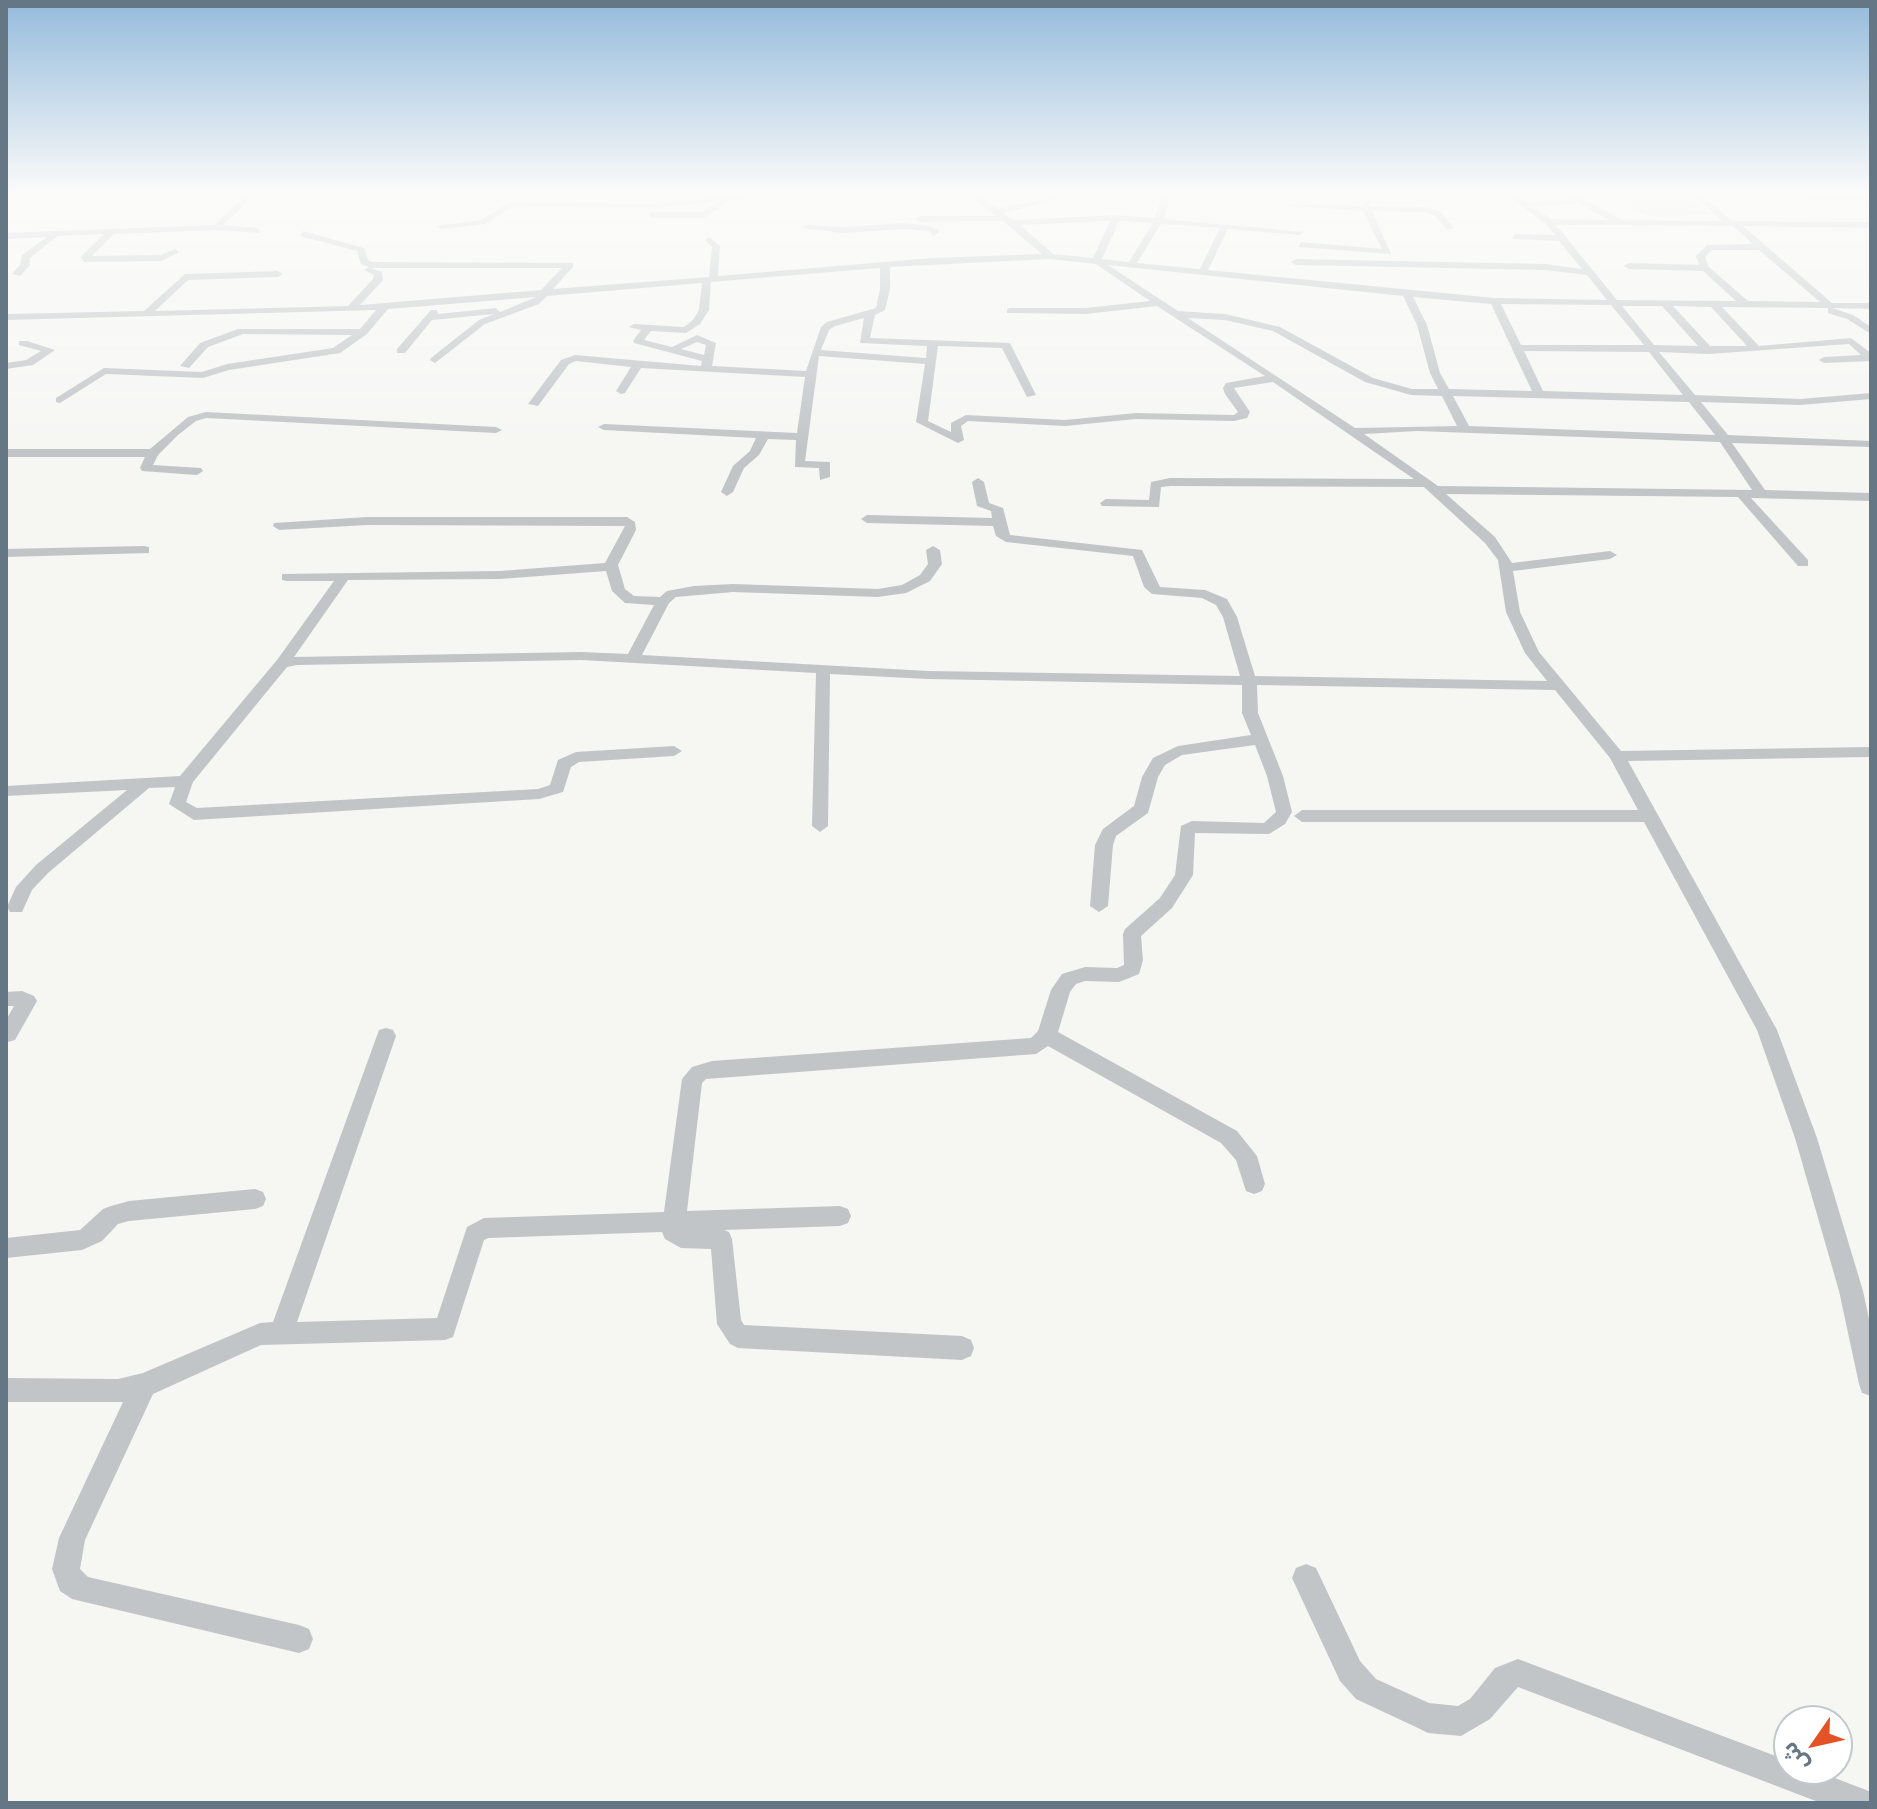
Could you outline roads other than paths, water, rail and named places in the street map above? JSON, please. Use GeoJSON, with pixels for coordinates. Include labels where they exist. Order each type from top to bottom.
{"type":"FeatureCollection","features":[{"type":"Feature","properties":{"kind":"street"},"geometry":{"type":"LineString","coordinates":[[147,313],[182,279]]}},
{"type":"Feature","properties":{"kind":"street"},"geometry":{"type":"LineString","coordinates":[[351,309],[378,279]]}},
{"type":"Feature","properties":{"kind":"street"},"geometry":{"type":"LineString","coordinates":[[435,360],[490,318],[530,306],[559,279]]}},
{"type":"Feature","properties":{"kind":"street"},"geometry":{"type":"LineString","coordinates":[[6,317],[351,309],[717,279]]}},
{"type":"Feature","properties":{"kind":"street"},"geometry":{"type":"LineString","coordinates":[[824,477],[826,465],[799,464],[815,353],[825,329],[831,324],[880,310],[883,279]]}},
{"type":"Feature","properties":{"kind":"street"},"geometry":{"type":"LineString","coordinates":[[1125,279],[1356,431],[1432,486],[1490,540],[1505,560],[1513,612],[1532,653],[1617,756],[1767,1030],[1806,1138],[1851,1291],[1871,1384]]}},
{"type":"Feature","properties":{"kind":"street"},"geometry":{"type":"LineString","coordinates":[[1275,279],[1495,301],[1871,306]]}},
{"type":"Feature","properties":{"kind":"street"},"geometry":{"type":"LineString","coordinates":[[1365,279],[1369,290]]}},
{"type":"Feature","properties":{"kind":"street"},"geometry":{"type":"LineString","coordinates":[[1593,279],[1723,437],[1740,467],[1761,494]]}},
{"type":"Feature","properties":{"kind":"street"},"geometry":{"type":"LineString","coordinates":[[1718,279],[1747,306]]}},
{"type":"Feature","properties":{"kind":"street"},"geometry":{"type":"LineString","coordinates":[[1799,279],[1829,305],[1871,331]]}},
{"type":"Feature","properties":{"kind":"street"},"geometry":{"type":"LineString","coordinates":[[686,330],[697,322],[704,310],[710,280]]}},
{"type":"Feature","properties":{"kind":"street"},"geometry":{"type":"LineString","coordinates":[[1407,294],[1422,325],[1435,373],[1465,430]]}},
{"type":"Feature","properties":{"kind":"street"},"geometry":{"type":"LineString","coordinates":[[401,351],[427,318],[438,310],[471,300]]}},
{"type":"Feature","properties":{"kind":"street"},"geometry":{"type":"LineString","coordinates":[[1495,301],[1539,394]]}},
{"type":"Feature","properties":{"kind":"street"},"geometry":{"type":"LineString","coordinates":[[1010,311],[1086,311],[1159,303]]}},
{"type":"Feature","properties":{"kind":"street"},"geometry":{"type":"LineString","coordinates":[[1666,305],[1709,351]]}},
{"type":"Feature","properties":{"kind":"street"},"geometry":{"type":"LineString","coordinates":[[1715,305],[1756,349]]}},
{"type":"Feature","properties":{"kind":"street"},"geometry":{"type":"LineString","coordinates":[[1792,305],[1847,316]]}},
{"type":"Feature","properties":{"kind":"street"},"geometry":{"type":"LineString","coordinates":[[1847,316],[1854,306]]}},
{"type":"Feature","properties":{"kind":"street"},"geometry":{"type":"LineString","coordinates":[[60,400],[101,372],[203,375],[227,367],[336,351],[363,332],[384,307]]}},
{"type":"Feature","properties":{"kind":"street"},"geometry":{"type":"LineString","coordinates":[[427,318],[518,309]]}},
{"type":"Feature","properties":{"kind":"street"},"geometry":{"type":"LineString","coordinates":[[451,316],[465,321],[498,311]]}},
{"type":"Feature","properties":{"kind":"street"},"geometry":{"type":"LineString","coordinates":[[870,314],[864,341],[1006,345],[1031,395]]}},
{"type":"Feature","properties":{"kind":"street"},"geometry":{"type":"LineString","coordinates":[[1175,314],[1225,317],[1276,329],[1369,380],[1411,392],[1800,402],[1871,396]]}},
{"type":"Feature","properties":{"kind":"street"},"geometry":{"type":"LineString","coordinates":[[6,366],[29,363],[50,350],[23,343],[56,316]]}},
{"type":"Feature","properties":{"kind":"street"},"geometry":{"type":"LineString","coordinates":[[465,321],[472,332]]}},
{"type":"Feature","properties":{"kind":"street"},"geometry":{"type":"LineString","coordinates":[[634,327],[686,330],[711,343],[707,363]]}},
{"type":"Feature","properties":{"kind":"street"},"geometry":{"type":"LineString","coordinates":[[647,329],[638,341],[675,348],[707,363]]}},
{"type":"Feature","properties":{"kind":"street"},"geometry":{"type":"LineString","coordinates":[[185,366],[204,345],[242,331],[363,332]]}},
{"type":"Feature","properties":{"kind":"street"},"geometry":{"type":"LineString","coordinates":[[675,348],[697,338]]}},
{"type":"Feature","properties":{"kind":"street"},"geometry":{"type":"LineString","coordinates":[[1517,348],[1709,351],[1871,339]]}},
{"type":"Feature","properties":{"kind":"street"},"geometry":{"type":"LineString","coordinates":[[1824,360],[1870,358],[1851,341]]}},
{"type":"Feature","properties":{"kind":"street"},"geometry":{"type":"LineString","coordinates":[[933,343],[922,422],[958,440],[955,425],[966,418],[1065,423],[1136,416],[1234,418],[1243,416],[1244,412],[1230,394],[1230,385],[1275,378]]}},
{"type":"Feature","properties":{"kind":"street"},"geometry":{"type":"LineString","coordinates":[[815,353],[930,361]]}},
{"type":"Feature","properties":{"kind":"street"},"geometry":{"type":"LineString","coordinates":[[534,404],[565,362],[571,359],[638,364],[707,363],[811,374]]}},
{"type":"Feature","properties":{"kind":"street"},"geometry":{"type":"LineString","coordinates":[[621,391],[638,364]]}},
{"type":"Feature","properties":{"kind":"street"},"geometry":{"type":"LineString","coordinates":[[197,471],[148,470],[153,453],[192,419],[213,414],[496,430]]}},
{"type":"Feature","properties":{"kind":"street"},"geometry":{"type":"LineString","coordinates":[[604,427],[804,437]]}},
{"type":"Feature","properties":{"kind":"street"},"geometry":{"type":"LineString","coordinates":[[1356,431],[1417,428],[1871,444]]}},
{"type":"Feature","properties":{"kind":"street"},"geometry":{"type":"LineString","coordinates":[[727,492],[739,466],[755,453],[763,436]]}},
{"type":"Feature","properties":{"kind":"street"},"geometry":{"type":"LineString","coordinates":[[6,453],[153,453]]}},
{"type":"Feature","properties":{"kind":"street"},"geometry":{"type":"LineString","coordinates":[[962,1348],[738,1336],[729,1324],[721,1239],[681,1238],[673,1232],[690,1086],[699,1073],[712,1069],[1036,1046],[1047,1035],[1056,1004],[1069,979],[1085,974],[1119,975],[1132,969],[1132,934],[1166,903],[1184,875],[1187,830],[1198,827],[1269,828],[1284,812],[1275,776],[1250,713],[1249,682],[1230,617],[1222,602],[1205,594],[1157,591],[1151,587],[1137,553],[1011,540],[1002,535],[997,508],[983,506],[978,482]]}},
{"type":"Feature","properties":{"kind":"street"},"geometry":{"type":"LineString","coordinates":[[1106,503],[1155,504],[1155,485],[1170,482],[1871,497]]}},
{"type":"Feature","properties":{"kind":"street"},"geometry":{"type":"LineString","coordinates":[[1742,495],[1803,563]]}},
{"type":"Feature","properties":{"kind":"street"},"geometry":{"type":"LineString","coordinates":[[867,519],[999,522]]}},
{"type":"Feature","properties":{"kind":"street"},"geometry":{"type":"LineString","coordinates":[[279,526],[367,521],[627,521],[631,525],[630,530],[612,567],[619,591],[625,598],[645,602],[663,601]]}},
{"type":"Feature","properties":{"kind":"street"},"geometry":{"type":"LineString","coordinates":[[6,553],[144,550]]}},
{"type":"Feature","properties":{"kind":"street"},"geometry":{"type":"LineString","coordinates":[[632,661],[663,601],[672,594],[733,588],[878,593],[906,589],[925,578],[935,564],[933,550]]}},
{"type":"Feature","properties":{"kind":"street"},"geometry":{"type":"LineString","coordinates":[[1505,568],[1610,555]]}},
{"type":"Feature","properties":{"kind":"street"},"geometry":{"type":"LineString","coordinates":[[287,577],[500,575],[612,567]]}},
{"type":"Feature","properties":{"kind":"street"},"geometry":{"type":"LineString","coordinates":[[344,576],[282,663],[185,781],[177,804],[194,814],[524,795],[553,791],[559,785],[564,764],[576,757],[674,751]]}},
{"type":"Feature","properties":{"kind":"street"},"geometry":{"type":"LineString","coordinates":[[282,663],[581,656],[823,670],[1249,682],[1561,686]]}},
{"type":"Feature","properties":{"kind":"street"},"geometry":{"type":"LineString","coordinates":[[820,826],[823,670]]}},
{"type":"Feature","properties":{"kind":"street"},"geometry":{"type":"LineString","coordinates":[[1099,906],[1104,845],[1109,833],[1142,809],[1150,777],[1159,762],[1178,751],[1260,739]]}},
{"type":"Feature","properties":{"kind":"street"},"geometry":{"type":"LineString","coordinates":[[1617,756],[1871,752]]}},
{"type":"Feature","properties":{"kind":"street"},"geometry":{"type":"LineString","coordinates":[[6,791],[185,781]]}},
{"type":"Feature","properties":{"kind":"street"},"geometry":{"type":"LineString","coordinates":[[16,907],[25,887],[42,869],[146,782]]}},
{"type":"Feature","properties":{"kind":"street"},"geometry":{"type":"LineString","coordinates":[[1302,816],[1650,816]]}},
{"type":"Feature","properties":{"kind":"street"},"geometry":{"type":"LineString","coordinates":[[6,999],[22,998],[27,1001],[8,1034]]}},
{"type":"Feature","properties":{"kind":"street"},"geometry":{"type":"LineString","coordinates":[[1047,1035],[1065,1048],[1229,1137],[1246,1156],[1254,1184]]}},
{"type":"Feature","properties":{"kind":"street"},"geometry":{"type":"LineString","coordinates":[[281,1334],[386,1036]]}},
{"type":"Feature","properties":{"kind":"street"},"geometry":{"type":"LineString","coordinates":[[6,1248],[82,1240],[94,1234],[111,1216],[129,1211],[255,1199]]}},
{"type":"Feature","properties":{"kind":"street"},"geometry":{"type":"LineString","coordinates":[[6,1390],[118,1391],[144,1385],[252,1336],[445,1329],[475,1234],[484,1228],[840,1216]]}},
{"type":"Feature","properties":{"kind":"street"},"geometry":{"type":"LineString","coordinates":[[144,1385],[72,1538],[66,1569],[70,1581],[82,1589],[299,1639]]}},
{"type":"Feature","properties":{"kind":"street"},"geometry":{"type":"LineString","coordinates":[[1306,1578],[1350,1671],[1366,1689],[1428,1718],[1461,1721],[1480,1709],[1505,1678],[1518,1673],[1861,1803]]}}]}
